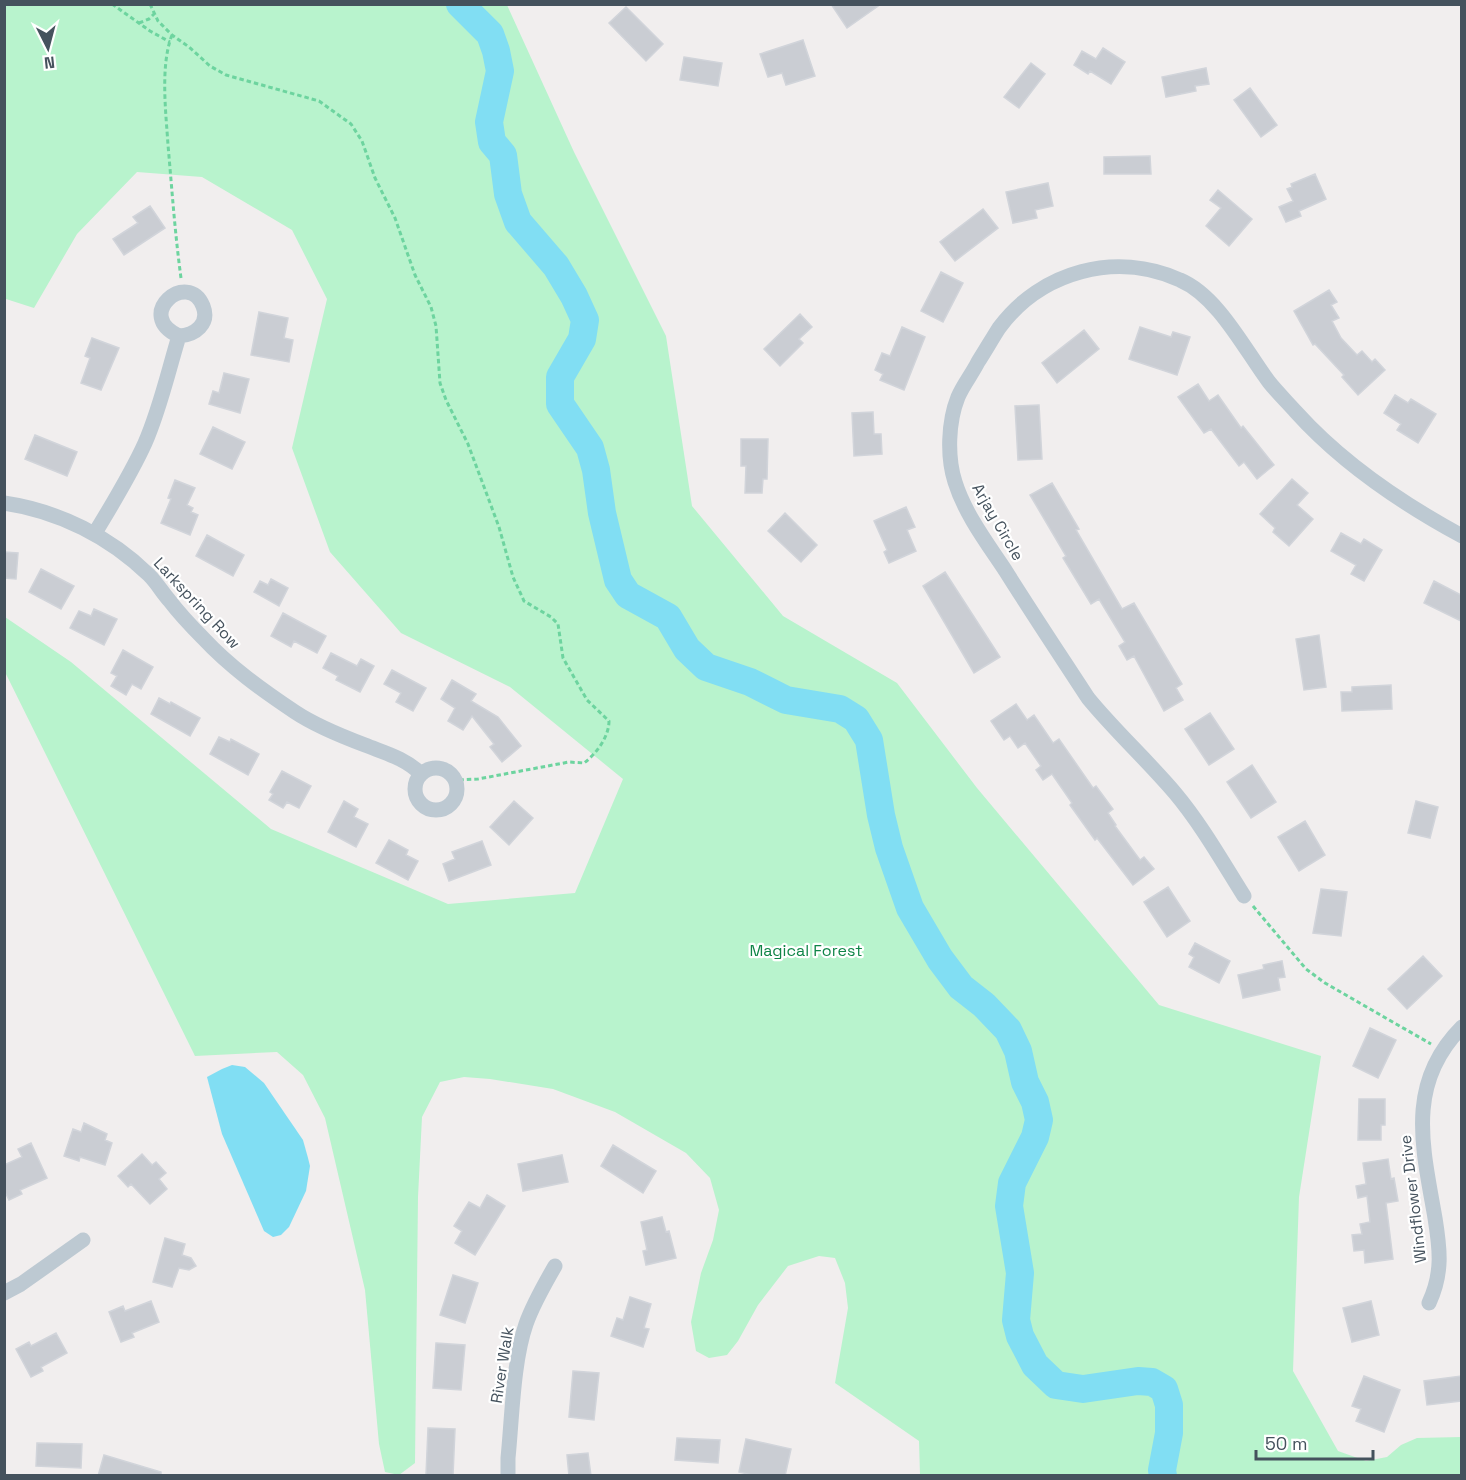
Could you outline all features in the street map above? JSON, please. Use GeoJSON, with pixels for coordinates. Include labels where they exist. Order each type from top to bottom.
{"type":"FeatureCollection","features":[{"type":"Feature","properties":{"kind":"street","name":"Arjay Circle"},"geometry":{"type":"LineString","coordinates":[[1244,896],[1177,795],[1088,698],[962,501],[954,482],[950,442],[958,398],[972,372],[1000,327],[1022,303],[1050,282],[1079,272],[1122,266],[1144,268],[1182,280],[1218,311],[1270,382],[1297,414],[1333,448],[1374,482],[1461,536]]}},
{"type":"Feature","properties":{"kind":"street"},"geometry":{"type":"LineString","coordinates":[[181,292],[191,293],[201,300],[205,309],[204,320],[199,330],[190,335],[178,336],[169,331],[162,322],[163,304],[171,295],[181,292]]}},
{"type":"Feature","properties":{"kind":"street"},"geometry":{"type":"LineString","coordinates":[[95,533],[129,475],[145,442],[157,410],[178,336]]}},
{"type":"Feature","properties":{"kind":"street","name":"Larkspring Row"},"geometry":{"type":"LineString","coordinates":[[4,503],[51,514],[95,533],[151,576],[170,602],[237,671],[297,713],[328,730],[399,757],[421,774]]}},
{"type":"Feature","properties":{"kind":"street"},"geometry":{"type":"LineString","coordinates":[[428,769],[444,769],[456,780],[456,795],[452,803],[435,810],[419,801],[415,793],[415,784],[421,774],[428,769]]}},
{"type":"Feature","properties":{"kind":"street","name":"Windflower Drive"},"geometry":{"type":"LineString","coordinates":[[1429,1303],[1437,1287],[1440,1265],[1422,1130],[1423,1104],[1430,1075],[1442,1051],[1461,1027]]}},
{"type":"Feature","properties":{"kind":"street"},"geometry":{"type":"LineString","coordinates":[[4,1293],[21,1284],[83,1240]]}},
{"type":"Feature","properties":{"kind":"street","name":"River Walk"},"geometry":{"type":"LineString","coordinates":[[508,1476],[520,1345],[536,1300],[555,1266]]}},
{"type":"Feature","properties":{"kind":"path"},"geometry":{"type":"LineString","coordinates":[[112,4],[170,42]]}},
{"type":"Feature","properties":{"kind":"path"},"geometry":{"type":"LineString","coordinates":[[150,4],[154,14],[172,36],[189,47],[210,66],[226,75],[319,101],[351,124],[362,141],[375,178],[395,218],[431,307],[436,326],[440,383],[468,444],[499,527],[513,577],[524,601],[551,616],[558,624],[563,658],[587,700],[609,721],[609,729],[604,740],[584,763],[569,762],[478,779],[456,780]]}},
{"type":"Feature","properties":{"kind":"path"},"geometry":{"type":"LineString","coordinates":[[139,23],[154,14]]}},
{"type":"Feature","properties":{"kind":"path"},"geometry":{"type":"LineString","coordinates":[[172,36],[167,60],[166,110],[181,292]]}},
{"type":"Feature","properties":{"kind":"path"},"geometry":{"type":"LineString","coordinates":[[1244,896],[1266,919],[1306,969],[1325,983],[1442,1051]]}},
{"type":"Feature","properties":{"kind":"green space","name":"Magical Forest"},"geometry":{"type":"Polygon","coordinates":[[[5,4],[507,5],[574,152],[666,336],[692,506],[783,616],[897,683],[977,788],[1159,1005],[1321,1056],[1299,1197],[1293,1371],[1338,1451],[1366,1461],[1387,1457],[1401,1445],[1417,1438],[1461,1437],[1461,1475],[920,1475],[919,1441],[835,1383],[848,1308],[845,1283],[835,1258],[819,1256],[788,1266],[758,1305],[738,1341],[727,1355],[709,1358],[696,1351],[691,1322],[701,1273],[713,1240],[719,1210],[710,1178],[686,1153],[615,1112],[553,1089],[464,1077],[440,1082],[422,1117],[418,1197],[415,1463],[399,1475],[385,1472],[379,1444],[365,1290],[325,1118],[303,1075],[277,1052],[195,1056],[5,672],[5,617],[71,662],[271,829],[448,904],[575,893],[623,779],[510,687],[401,633],[330,552],[292,448],[327,299],[292,230],[202,177],[137,172],[77,234],[34,308],[6,299],[5,4]]]}},
{"type":"Feature","properties":{"kind":"water"},"geometry":{"type":"Polygon","coordinates":[[[232,1065],[245,1067],[264,1083],[303,1140],[310,1166],[306,1191],[289,1227],[281,1235],[273,1237],[264,1231],[222,1134],[207,1077],[232,1065]]]}},
{"type":"Feature","properties":{"kind":"building"},"geometry":{"type":"Polygon","coordinates":[[[831,4],[881,4],[847,28],[831,4]]]}},
{"type":"Feature","properties":{"kind":"building"},"geometry":{"type":"Polygon","coordinates":[[[626,7],[663,44],[646,61],[609,23],[626,7]]]}},
{"type":"Feature","properties":{"kind":"building"},"geometry":{"type":"Polygon","coordinates":[[[803,40],[815,76],[786,85],[782,73],[768,77],[760,54],[803,40]]]}},
{"type":"Feature","properties":{"kind":"building"},"geometry":{"type":"Polygon","coordinates":[[[1103,48],[1125,62],[1111,84],[1090,71],[1088,74],[1074,65],[1082,51],[1096,59],[1103,48]]]}},
{"type":"Feature","properties":{"kind":"building"},"geometry":{"type":"Polygon","coordinates":[[[684,57],[722,63],[718,86],[680,80],[684,57]]]}},
{"type":"Feature","properties":{"kind":"building"},"geometry":{"type":"Polygon","coordinates":[[[1031,63],[1045,74],[1019,108],[1004,97],[1031,63]]]}},
{"type":"Feature","properties":{"kind":"building"},"geometry":{"type":"Polygon","coordinates":[[[1206,68],[1209,84],[1195,86],[1196,91],[1166,97],[1162,77],[1206,68]]]}},
{"type":"Feature","properties":{"kind":"building"},"geometry":{"type":"Polygon","coordinates":[[[1250,88],[1277,125],[1261,137],[1234,100],[1250,88]]]}},
{"type":"Feature","properties":{"kind":"building"},"geometry":{"type":"Polygon","coordinates":[[[1150,156],[1151,174],[1104,174],[1104,157],[1150,156]]]}},
{"type":"Feature","properties":{"kind":"building"},"geometry":{"type":"Polygon","coordinates":[[[1315,174],[1326,199],[1299,211],[1301,216],[1286,222],[1279,207],[1293,201],[1287,189],[1292,187],[1291,184],[1315,174]]]}},
{"type":"Feature","properties":{"kind":"building"},"geometry":{"type":"Polygon","coordinates":[[[1048,183],[1053,206],[1035,210],[1037,218],[1013,223],[1006,192],[1048,183]]]}},
{"type":"Feature","properties":{"kind":"building"},"geometry":{"type":"Polygon","coordinates":[[[1218,190],[1252,219],[1229,246],[1206,226],[1221,208],[1210,200],[1218,190]]]}},
{"type":"Feature","properties":{"kind":"building"},"geometry":{"type":"Polygon","coordinates":[[[150,206],[165,228],[124,255],[113,239],[138,223],[133,217],[150,206]]]}},
{"type":"Feature","properties":{"kind":"building"},"geometry":{"type":"Polygon","coordinates":[[[983,209],[998,228],[955,261],[940,242],[983,209]]]}},
{"type":"Feature","properties":{"kind":"building"},"geometry":{"type":"Polygon","coordinates":[[[941,272],[963,283],[943,322],[921,311],[941,272]]]}},
{"type":"Feature","properties":{"kind":"building"},"geometry":{"type":"Polygon","coordinates":[[[1329,290],[1337,302],[1331,305],[1339,318],[1332,321],[1341,338],[1357,355],[1362,351],[1372,362],[1375,359],[1385,370],[1358,395],[1342,377],[1344,375],[1315,344],[1313,345],[1294,311],[1329,290]]]}},
{"type":"Feature","properties":{"kind":"building"},"geometry":{"type":"Polygon","coordinates":[[[259,312],[288,318],[284,338],[293,340],[289,362],[251,355],[259,312]]]}},
{"type":"Feature","properties":{"kind":"building"},"geometry":{"type":"Polygon","coordinates":[[[800,314],[812,327],[799,339],[803,343],[780,366],[764,349],[800,314]]]}},
{"type":"Feature","properties":{"kind":"building"},"geometry":{"type":"Polygon","coordinates":[[[902,327],[925,337],[904,390],[880,380],[883,374],[875,370],[882,353],[890,356],[902,327]]]}},
{"type":"Feature","properties":{"kind":"building"},"geometry":{"type":"Polygon","coordinates":[[[1140,327],[1171,337],[1173,332],[1190,337],[1177,375],[1129,359],[1140,327]]]}},
{"type":"Feature","properties":{"kind":"building"},"geometry":{"type":"Polygon","coordinates":[[[1084,330],[1099,349],[1057,383],[1042,363],[1084,330]]]}},
{"type":"Feature","properties":{"kind":"building"},"geometry":{"type":"Polygon","coordinates":[[[92,338],[119,348],[101,390],[81,383],[90,358],[85,356],[92,338]]]}},
{"type":"Feature","properties":{"kind":"building"},"geometry":{"type":"Polygon","coordinates":[[[224,373],[249,379],[240,413],[209,404],[213,391],[219,393],[224,373]]]}},
{"type":"Feature","properties":{"kind":"building"},"geometry":{"type":"Polygon","coordinates":[[[1198,384],[1209,401],[1218,395],[1241,428],[1243,426],[1274,465],[1257,479],[1244,462],[1239,466],[1211,429],[1204,433],[1178,397],[1198,384]]]}},
{"type":"Feature","properties":{"kind":"building"},"geometry":{"type":"Polygon","coordinates":[[[1395,395],[1408,403],[1411,399],[1436,414],[1418,443],[1397,430],[1401,424],[1384,413],[1395,395]]]}},
{"type":"Feature","properties":{"kind":"building"},"geometry":{"type":"Polygon","coordinates":[[[1039,405],[1042,459],[1018,460],[1015,406],[1039,405]]]}},
{"type":"Feature","properties":{"kind":"building"},"geometry":{"type":"Polygon","coordinates":[[[873,412],[874,434],[881,434],[882,454],[854,456],[852,413],[873,412]]]}},
{"type":"Feature","properties":{"kind":"building"},"geometry":{"type":"Polygon","coordinates":[[[213,427],[245,442],[232,469],[200,454],[213,427]]]}},
{"type":"Feature","properties":{"kind":"building"},"geometry":{"type":"Polygon","coordinates":[[[35,435],[77,452],[67,476],[25,459],[35,435]]]}},
{"type":"Feature","properties":{"kind":"building"},"geometry":{"type":"Polygon","coordinates":[[[741,439],[768,439],[767,479],[763,479],[762,493],[745,493],[746,466],[741,466],[741,439]]]}},
{"type":"Feature","properties":{"kind":"building"},"geometry":{"type":"Polygon","coordinates":[[[1292,479],[1308,493],[1297,505],[1313,519],[1289,546],[1273,532],[1275,528],[1260,514],[1292,479]]]}},
{"type":"Feature","properties":{"kind":"building"},"geometry":{"type":"Polygon","coordinates":[[[175,480],[195,488],[187,505],[193,508],[191,512],[198,515],[190,535],[161,523],[171,499],[168,498],[175,480]]]}},
{"type":"Feature","properties":{"kind":"building"},"geometry":{"type":"Polygon","coordinates":[[[1052,483],[1079,529],[1076,530],[1122,609],[1134,603],[1182,684],[1176,688],[1183,700],[1164,711],[1134,656],[1127,660],[1119,646],[1125,642],[1099,599],[1091,604],[1063,558],[1066,556],[1030,495],[1052,483]]]}},
{"type":"Feature","properties":{"kind":"building"},"geometry":{"type":"Polygon","coordinates":[[[906,507],[915,527],[907,530],[916,551],[889,563],[884,552],[887,550],[874,521],[906,507]]]}},
{"type":"Feature","properties":{"kind":"building"},"geometry":{"type":"Polygon","coordinates":[[[785,513],[817,545],[801,562],[768,531],[785,513]]]}},
{"type":"Feature","properties":{"kind":"building"},"geometry":{"type":"Polygon","coordinates":[[[1341,533],[1361,544],[1364,539],[1382,550],[1364,581],[1351,574],[1356,565],[1331,551],[1341,533]]]}},
{"type":"Feature","properties":{"kind":"building"},"geometry":{"type":"Polygon","coordinates":[[[207,535],[244,555],[233,576],[196,556],[207,535]]]}},
{"type":"Feature","properties":{"kind":"building"},"geometry":{"type":"Polygon","coordinates":[[[4,552],[18,553],[16,579],[4,578],[4,552]]]}},
{"type":"Feature","properties":{"kind":"building"},"geometry":{"type":"Polygon","coordinates":[[[41,569],[74,586],[61,609],[29,592],[41,569]]]}},
{"type":"Feature","properties":{"kind":"building"},"geometry":{"type":"Polygon","coordinates":[[[945,572],[1000,657],[974,673],[923,586],[945,572]]]}},
{"type":"Feature","properties":{"kind":"building"},"geometry":{"type":"Polygon","coordinates":[[[271,579],[288,588],[279,606],[254,592],[260,581],[268,585],[271,579]]]}},
{"type":"Feature","properties":{"kind":"building"},"geometry":{"type":"Polygon","coordinates":[[[1434,581],[1461,595],[1461,621],[1424,603],[1434,581]]]}},
{"type":"Feature","properties":{"kind":"building"},"geometry":{"type":"Polygon","coordinates":[[[94,609],[117,619],[104,645],[70,628],[79,611],[91,616],[94,609]]]}},
{"type":"Feature","properties":{"kind":"building"},"geometry":{"type":"Polygon","coordinates":[[[283,613],[326,636],[317,653],[294,641],[291,647],[271,636],[283,613]]]}},
{"type":"Feature","properties":{"kind":"building"},"geometry":{"type":"Polygon","coordinates":[[[1319,635],[1326,687],[1304,690],[1296,639],[1319,635]]]}},
{"type":"Feature","properties":{"kind":"building"},"geometry":{"type":"Polygon","coordinates":[[[123,650],[153,667],[141,689],[132,684],[126,695],[111,686],[117,676],[111,673],[123,650]]]}},
{"type":"Feature","properties":{"kind":"building"},"geometry":{"type":"Polygon","coordinates":[[[331,653],[357,666],[361,659],[374,666],[360,692],[336,680],[338,676],[323,668],[331,653]]]}},
{"type":"Feature","properties":{"kind":"building"},"geometry":{"type":"Polygon","coordinates":[[[392,670],[426,688],[413,711],[396,702],[401,693],[384,684],[392,670]]]}},
{"type":"Feature","properties":{"kind":"building"},"geometry":{"type":"Polygon","coordinates":[[[452,680],[476,694],[471,701],[498,717],[521,746],[502,762],[490,747],[494,744],[472,716],[463,730],[448,721],[455,708],[441,699],[452,680]]]}},
{"type":"Feature","properties":{"kind":"building"},"geometry":{"type":"Polygon","coordinates":[[[1391,685],[1392,709],[1342,711],[1341,692],[1352,692],[1352,687],[1391,685]]]}},
{"type":"Feature","properties":{"kind":"building"},"geometry":{"type":"Polygon","coordinates":[[[159,698],[200,718],[190,736],[151,714],[159,698]]]}},
{"type":"Feature","properties":{"kind":"building"},"geometry":{"type":"Polygon","coordinates":[[[1016,704],[1027,720],[1034,715],[1053,743],[1059,739],[1093,788],[1096,786],[1113,809],[1108,813],[1115,826],[1140,860],[1144,857],[1154,869],[1133,885],[1097,838],[1095,840],[1070,805],[1072,803],[1052,774],[1043,780],[1036,770],[1041,766],[1025,743],[1018,748],[1010,736],[1004,740],[991,721],[1016,704]]]}},
{"type":"Feature","properties":{"kind":"building"},"geometry":{"type":"Polygon","coordinates":[[[1210,713],[1234,749],[1209,765],[1185,729],[1210,713]]]}},
{"type":"Feature","properties":{"kind":"building"},"geometry":{"type":"Polygon","coordinates":[[[219,737],[230,742],[231,739],[259,754],[248,775],[210,754],[219,737]]]}},
{"type":"Feature","properties":{"kind":"building"},"geometry":{"type":"Polygon","coordinates":[[[1252,765],[1276,802],[1251,818],[1227,782],[1252,765]]]}},
{"type":"Feature","properties":{"kind":"building"},"geometry":{"type":"Polygon","coordinates":[[[282,771],[311,786],[299,808],[287,802],[283,808],[269,800],[273,794],[270,792],[282,771]]]}},
{"type":"Feature","properties":{"kind":"building"},"geometry":{"type":"Polygon","coordinates":[[[344,801],[358,809],[354,817],[368,824],[356,847],[328,832],[344,801]]]}},
{"type":"Feature","properties":{"kind":"building"},"geometry":{"type":"Polygon","coordinates":[[[514,801],[533,818],[509,845],[490,827],[514,801]]]}},
{"type":"Feature","properties":{"kind":"building"},"geometry":{"type":"Polygon","coordinates":[[[1416,801],[1438,807],[1430,838],[1408,833],[1416,801]]]}},
{"type":"Feature","properties":{"kind":"building"},"geometry":{"type":"Polygon","coordinates":[[[1305,821],[1325,855],[1299,871],[1278,837],[1305,821]]]}},
{"type":"Feature","properties":{"kind":"building"},"geometry":{"type":"Polygon","coordinates":[[[389,840],[408,850],[406,855],[418,861],[408,880],[376,863],[389,840]]]}},
{"type":"Feature","properties":{"kind":"building"},"geometry":{"type":"Polygon","coordinates":[[[482,841],[491,865],[449,881],[443,864],[455,859],[452,852],[482,841]]]}},
{"type":"Feature","properties":{"kind":"building"},"geometry":{"type":"Polygon","coordinates":[[[1168,887],[1190,921],[1167,937],[1144,902],[1168,887]]]}},
{"type":"Feature","properties":{"kind":"building"},"geometry":{"type":"Polygon","coordinates":[[[1321,889],[1347,892],[1341,936],[1313,933],[1321,889]]]}},
{"type":"Feature","properties":{"kind":"building"},"geometry":{"type":"Polygon","coordinates":[[[1195,943],[1230,961],[1219,983],[1189,967],[1194,957],[1189,954],[1195,943]]]}},
{"type":"Feature","properties":{"kind":"building"},"geometry":{"type":"Polygon","coordinates":[[[1423,956],[1442,976],[1407,1009],[1388,989],[1423,956]]]}},
{"type":"Feature","properties":{"kind":"building"},"geometry":{"type":"Polygon","coordinates":[[[1282,961],[1285,977],[1278,978],[1280,990],[1243,998],[1238,975],[1264,969],[1263,965],[1282,961]]]}},
{"type":"Feature","properties":{"kind":"building"},"geometry":{"type":"Polygon","coordinates":[[[1370,1028],[1396,1040],[1378,1078],[1353,1066],[1370,1028]]]}},
{"type":"Feature","properties":{"kind":"building"},"geometry":{"type":"Polygon","coordinates":[[[1359,1099],[1385,1099],[1385,1125],[1381,1125],[1381,1140],[1358,1140],[1359,1099]]]}},
{"type":"Feature","properties":{"kind":"building"},"geometry":{"type":"Polygon","coordinates":[[[84,1123],[107,1134],[105,1140],[112,1143],[105,1165],[80,1157],[79,1161],[64,1156],[73,1129],[81,1132],[84,1123]]]}},
{"type":"Feature","properties":{"kind":"building"},"geometry":{"type":"Polygon","coordinates":[[[31,1143],[47,1178],[20,1190],[22,1194],[9,1200],[4,1190],[4,1165],[22,1157],[18,1149],[31,1143]]]}},
{"type":"Feature","properties":{"kind":"building"},"geometry":{"type":"Polygon","coordinates":[[[613,1145],[656,1171],[643,1193],[601,1166],[613,1145]]]}},
{"type":"Feature","properties":{"kind":"building"},"geometry":{"type":"Polygon","coordinates":[[[142,1154],[152,1165],[156,1162],[166,1173],[159,1179],[167,1189],[150,1204],[131,1184],[128,1187],[118,1176],[142,1154]]]}},
{"type":"Feature","properties":{"kind":"building"},"geometry":{"type":"Polygon","coordinates":[[[562,1155],[568,1182],[523,1191],[518,1164],[562,1155]]]}},
{"type":"Feature","properties":{"kind":"building"},"geometry":{"type":"Polygon","coordinates":[[[1388,1159],[1398,1201],[1386,1203],[1393,1259],[1365,1263],[1364,1250],[1354,1251],[1352,1235],[1362,1234],[1360,1224],[1370,1222],[1367,1196],[1358,1198],[1356,1186],[1366,1184],[1363,1163],[1388,1159]]]}},
{"type":"Feature","properties":{"kind":"building"},"geometry":{"type":"Polygon","coordinates":[[[487,1195],[505,1206],[475,1255],[455,1243],[462,1231],[454,1226],[469,1202],[480,1208],[487,1195]]]}},
{"type":"Feature","properties":{"kind":"building"},"geometry":{"type":"Polygon","coordinates":[[[662,1217],[666,1232],[669,1231],[676,1258],[646,1265],[643,1251],[647,1250],[641,1222],[662,1217]]]}},
{"type":"Feature","properties":{"kind":"building"},"geometry":{"type":"Polygon","coordinates":[[[165,1238],[185,1244],[182,1255],[191,1258],[196,1266],[189,1270],[179,1268],[172,1287],[153,1282],[165,1238]]]}},
{"type":"Feature","properties":{"kind":"building"},"geometry":{"type":"Polygon","coordinates":[[[453,1275],[478,1283],[465,1323],[440,1315],[453,1275]]]}},
{"type":"Feature","properties":{"kind":"building"},"geometry":{"type":"Polygon","coordinates":[[[630,1297],[651,1304],[644,1328],[649,1329],[643,1347],[611,1336],[617,1318],[623,1320],[630,1297]]]}},
{"type":"Feature","properties":{"kind":"building"},"geometry":{"type":"Polygon","coordinates":[[[151,1301],[159,1322],[132,1333],[134,1337],[121,1342],[109,1312],[123,1306],[125,1311],[151,1301]]]}},
{"type":"Feature","properties":{"kind":"building"},"geometry":{"type":"Polygon","coordinates":[[[1371,1301],[1379,1335],[1352,1342],[1343,1308],[1371,1301]]]}},
{"type":"Feature","properties":{"kind":"building"},"geometry":{"type":"Polygon","coordinates":[[[56,1333],[67,1353],[41,1367],[43,1371],[31,1377],[16,1349],[29,1342],[31,1346],[56,1333]]]}},
{"type":"Feature","properties":{"kind":"building"},"geometry":{"type":"Polygon","coordinates":[[[436,1343],[465,1345],[461,1390],[433,1388],[436,1343]]]}},
{"type":"Feature","properties":{"kind":"building"},"geometry":{"type":"Polygon","coordinates":[[[573,1371],[599,1373],[594,1420],[569,1417],[573,1371]]]}},
{"type":"Feature","properties":{"kind":"building"},"geometry":{"type":"Polygon","coordinates":[[[1364,1376],[1400,1390],[1384,1432],[1356,1421],[1361,1409],[1352,1406],[1364,1376]]]}},
{"type":"Feature","properties":{"kind":"building"},"geometry":{"type":"Polygon","coordinates":[[[1461,1376],[1461,1401],[1427,1405],[1424,1381],[1461,1376]]]}},
{"type":"Feature","properties":{"kind":"building"},"geometry":{"type":"Polygon","coordinates":[[[428,1428],[455,1429],[453,1476],[426,1475],[428,1428]]]}},
{"type":"Feature","properties":{"kind":"building"},"geometry":{"type":"Polygon","coordinates":[[[677,1438],[720,1440],[718,1463],[675,1460],[677,1438]]]}},
{"type":"Feature","properties":{"kind":"building"},"geometry":{"type":"Polygon","coordinates":[[[746,1439],[791,1449],[785,1476],[756,1476],[739,1472],[746,1439]]]}},
{"type":"Feature","properties":{"kind":"building"},"geometry":{"type":"Polygon","coordinates":[[[37,1443],[82,1444],[81,1468],[36,1466],[37,1443]]]}},
{"type":"Feature","properties":{"kind":"building"},"geometry":{"type":"Polygon","coordinates":[[[588,1453],[591,1476],[569,1476],[567,1455],[588,1453]]]}},
{"type":"Feature","properties":{"kind":"building"},"geometry":{"type":"Polygon","coordinates":[[[104,1455],[161,1472],[161,1476],[98,1476],[104,1455]]]}},
{"type":"Feature","properties":{"kind":"waterway"},"geometry":{"type":"LineString","coordinates":[[460,4],[490,34],[496,51],[500,71],[489,122],[492,142],[503,155],[508,194],[518,222],[556,266],[585,320],[582,339],[560,377],[560,404],[590,448],[618,580],[628,595],[668,617],[687,649],[706,667],[750,682],[786,700],[840,709],[856,719],[869,740],[881,815],[889,848],[910,908],[940,959],[961,987],[984,1005],[1008,1030],[1018,1051],[1025,1082],[1035,1102],[1039,1120],[1035,1137],[1012,1183],[1009,1206],[1020,1273],[1016,1320],[1020,1336],[1035,1365],[1056,1385],[1083,1389],[1138,1381],[1152,1382],[1164,1389],[1169,1405],[1169,1433],[1162,1470],[1163,1476]]}}]}
